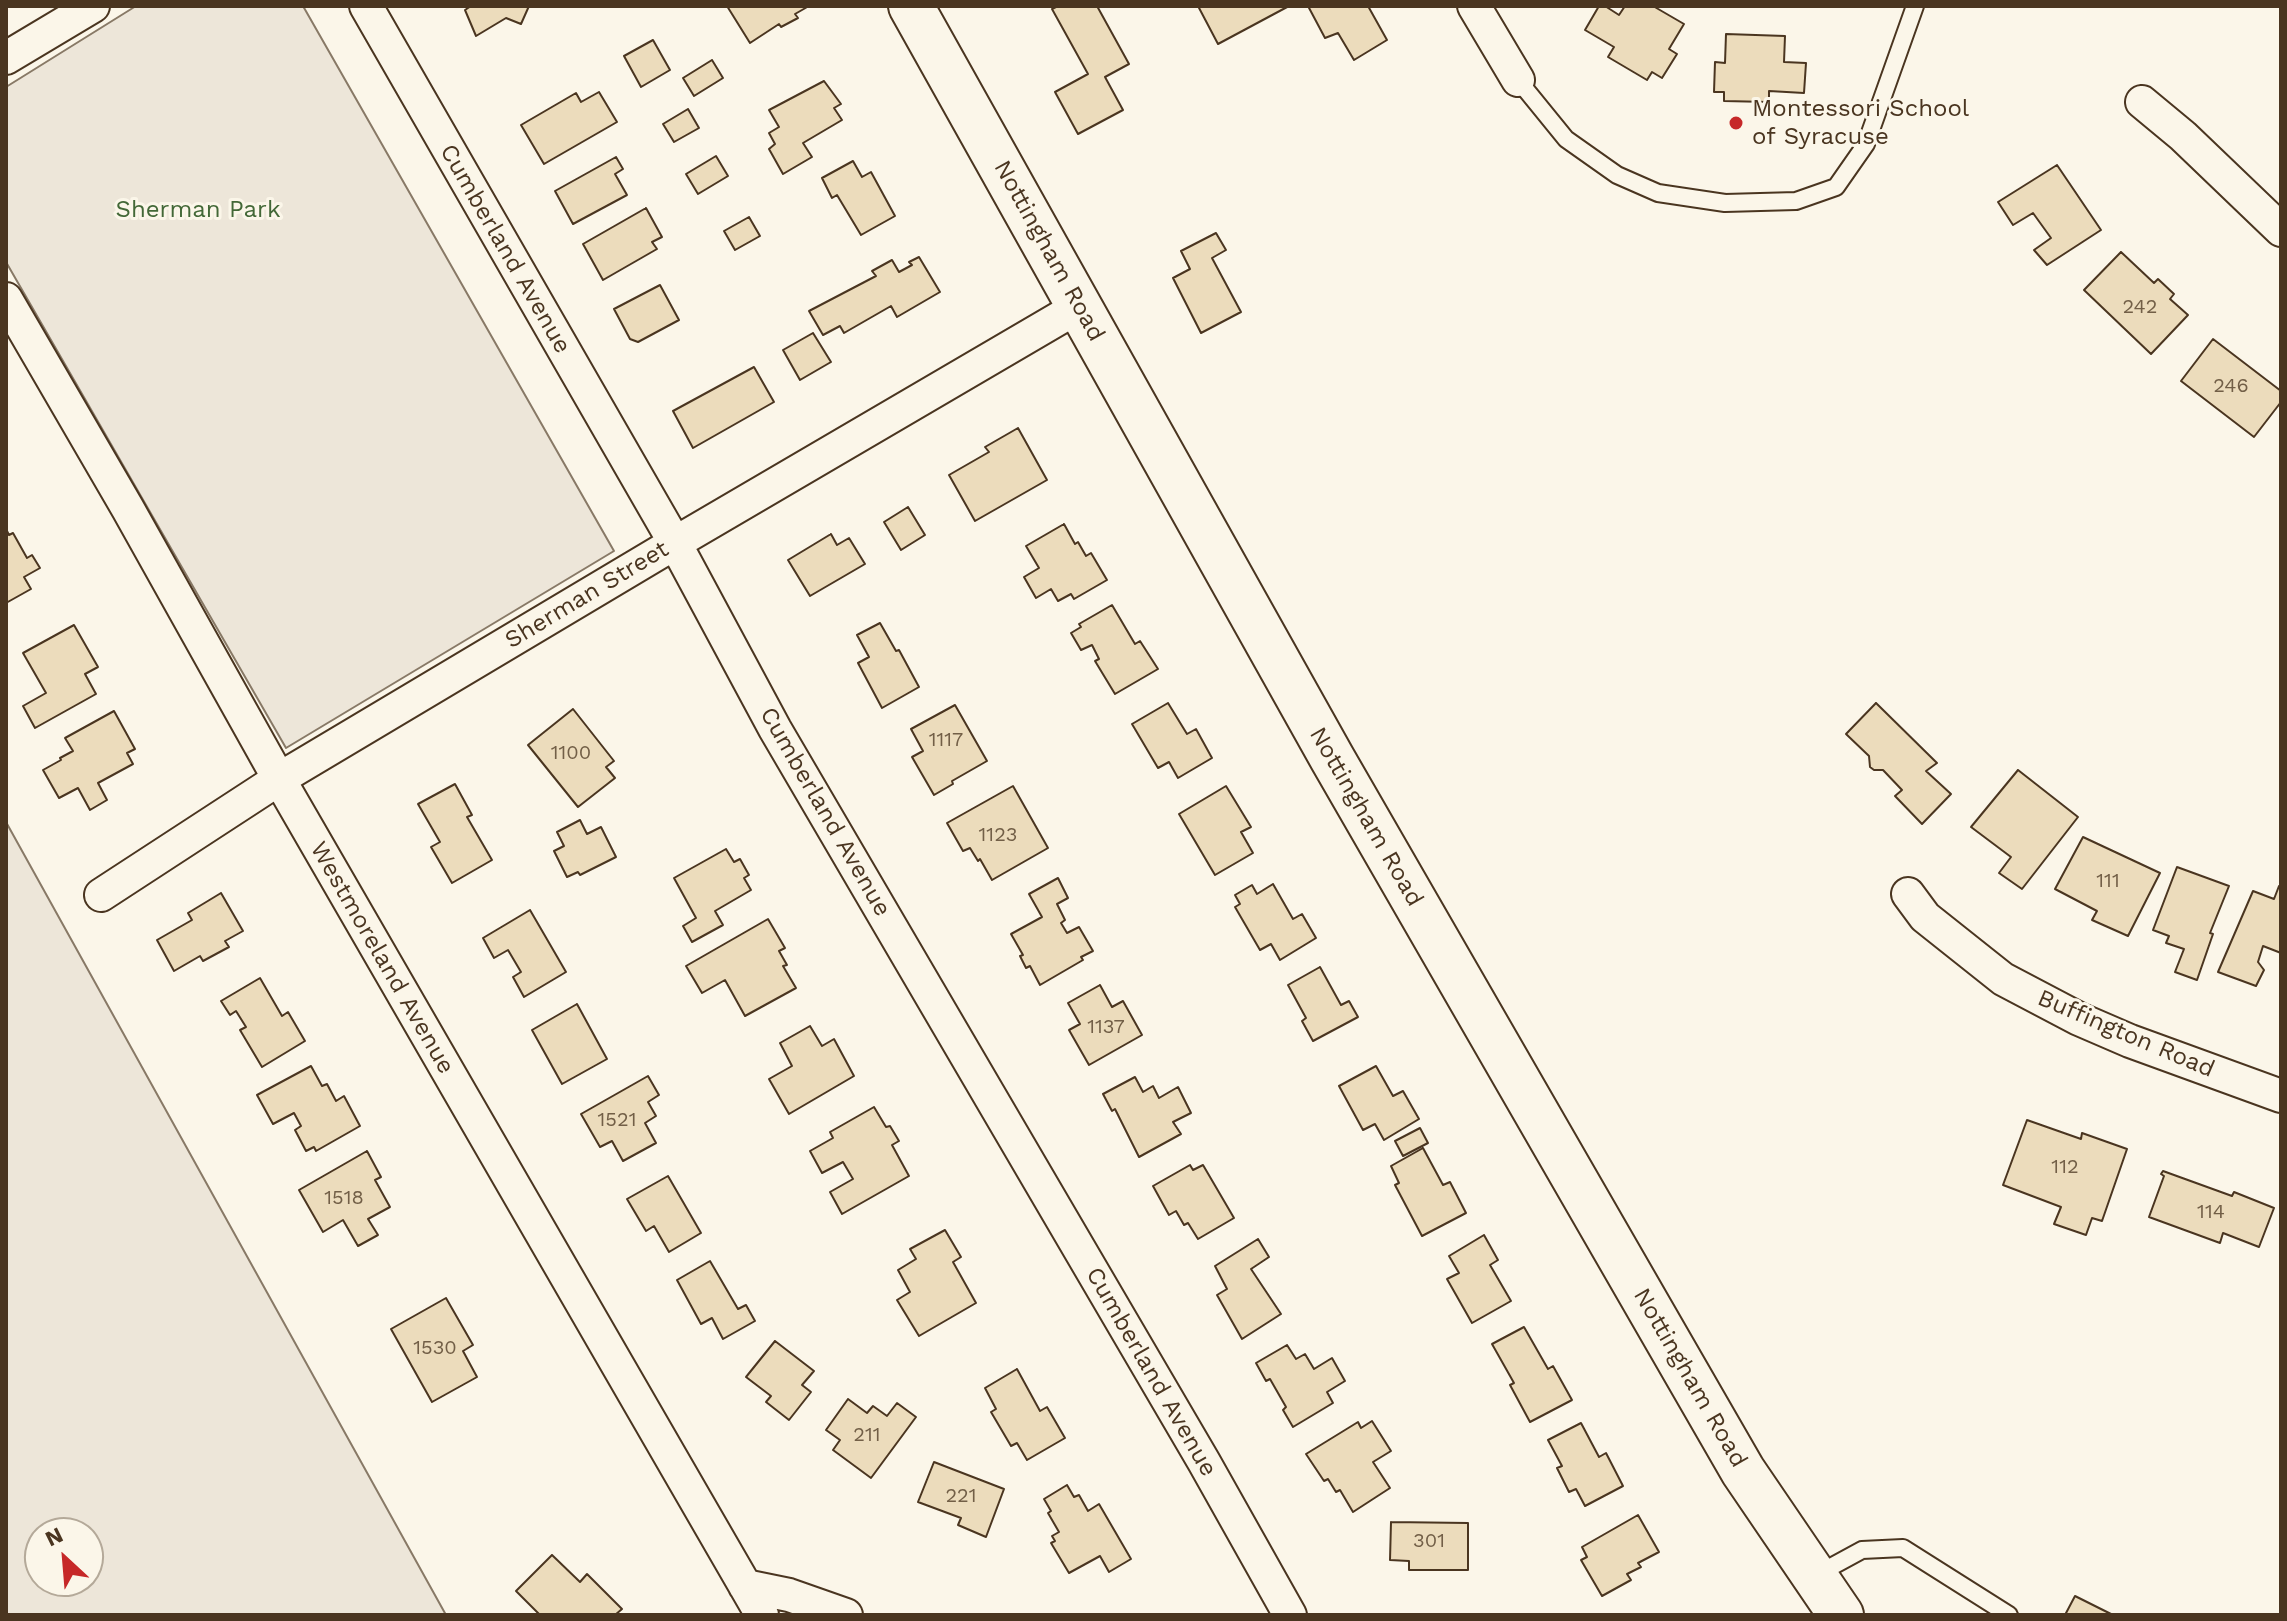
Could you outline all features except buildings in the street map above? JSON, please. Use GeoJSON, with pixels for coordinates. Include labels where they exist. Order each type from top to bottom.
{"type":"FeatureCollection","features":[{"type":"Feature","properties":{"kind":"street"},"geometry":{"type":"LineString","coordinates":[[6,58],[93,6]]}},
{"type":"Feature","properties":{"kind":"street","name":"Cumberland Avenue"},"geometry":{"type":"LineString","coordinates":[[366,6],[675,543],[775,729],[1290,1615]]}},
{"type":"Feature","properties":{"kind":"street"},"geometry":{"type":"LineString","coordinates":[[1474,6],[1518,80]]}},
{"type":"Feature","properties":{"kind":"street","name":"Nottingham Road"},"geometry":{"type":"LineString","coordinates":[[923,10],[1080,306],[1332,758],[1743,1471],[1841,1615]]}},
{"type":"Feature","properties":{"kind":"street"},"geometry":{"type":"LineString","coordinates":[[2142,102],[2183,136],[2281,230]]}},
{"type":"Feature","properties":{"kind":"street","name":"Westmoreland Avenue"},"geometry":{"type":"LineString","coordinates":[[6,299],[762,1615]]}},
{"type":"Feature","properties":{"kind":"street","name":"Sherman Street"},"geometry":{"type":"LineString","coordinates":[[101,895],[279,779],[1080,306]]}},
{"type":"Feature","properties":{"kind":"street","name":"Buffington Road"},"geometry":{"type":"LineString","coordinates":[[1908,894],[1925,917],[2003,979],[2079,1019],[2130,1041],[2281,1096]]}},
{"type":"Feature","properties":{"kind":"street"},"geometry":{"type":"LineString","coordinates":[[745,1586],[789,1595],[846,1615]]}},
{"type":"Feature","properties":{"kind":"lane"},"geometry":{"type":"LineString","coordinates":[[1518,80],[1566,139],[1617,175],[1658,193],[1725,203],[1796,201],[1836,187],[1866,144],[1914,7]]}},
{"type":"Feature","properties":{"kind":"lane"},"geometry":{"type":"LineString","coordinates":[[1815,1576],[1862,1550],[1903,1548],[2009,1615]]}},
{"type":"Feature","properties":{"kind":"green space","name":"Sherman Park"},"geometry":{"type":"Polygon","coordinates":[[[136,6],[303,6],[614,551],[286,748],[6,262],[6,87],[136,6]]]}},
{"type":"Feature","properties":{"kind":"green space"},"geometry":{"type":"Polygon","coordinates":[[[6,822],[446,1615],[6,1615],[6,822]]]}},
{"type":"Feature","properties":{"kind":"place","name":"Montessori School of Syracuse"},"geometry":{"type":"Point","coordinates":[1736,123]}}]}
